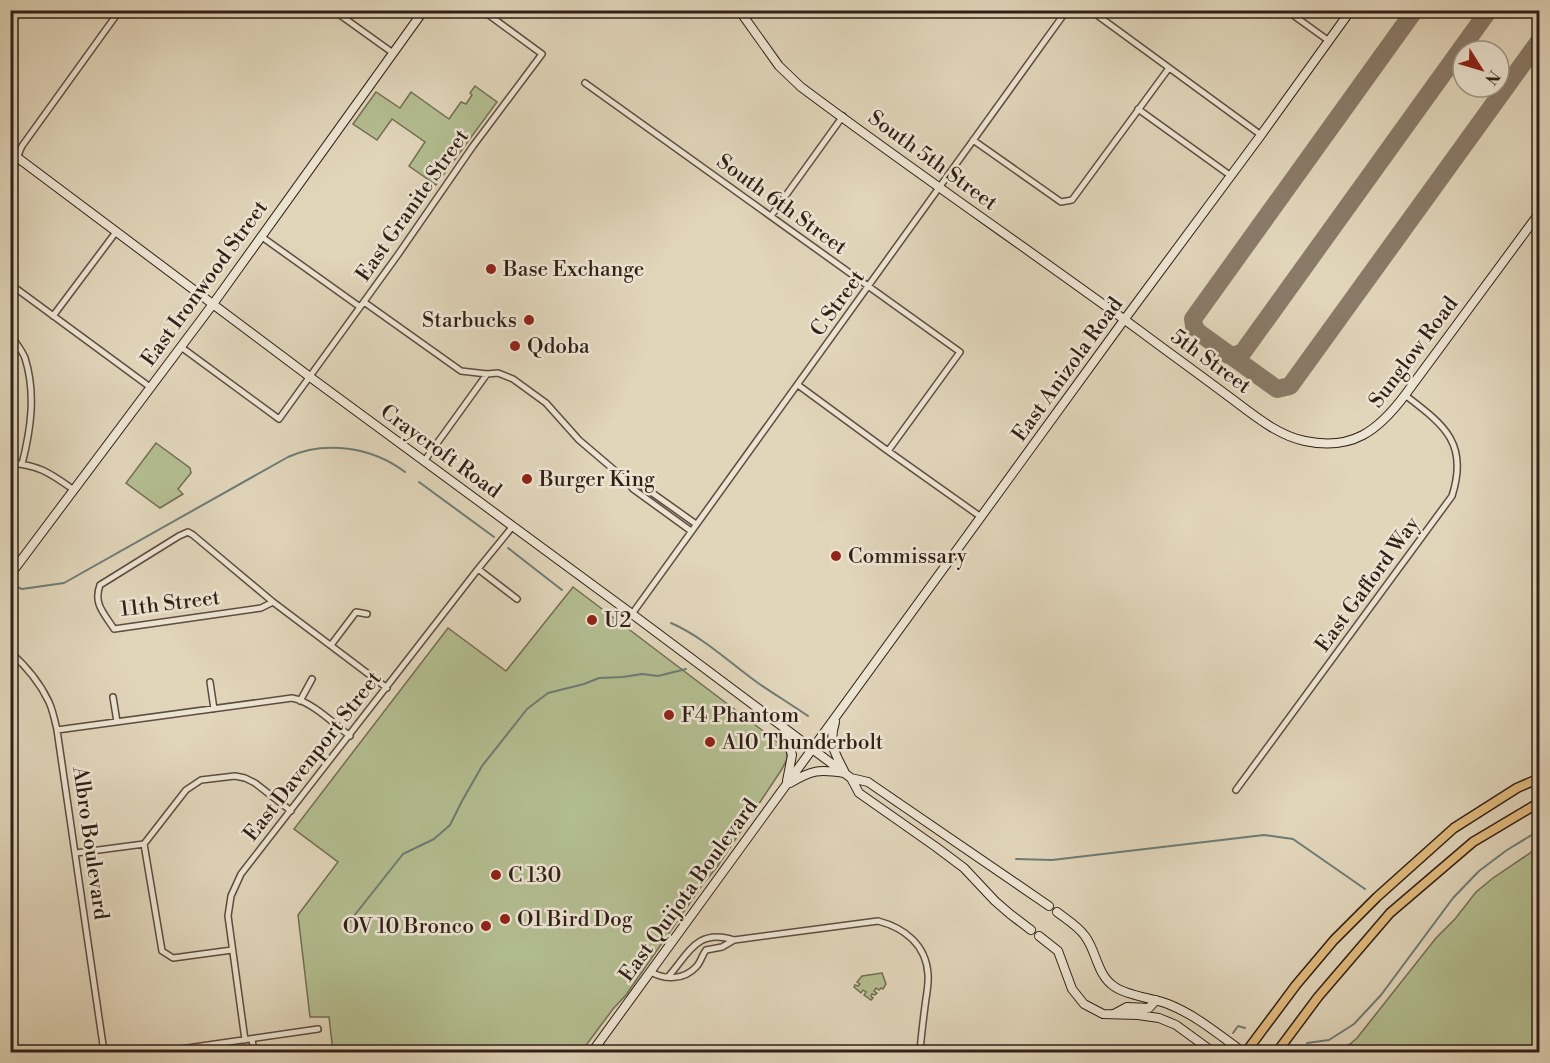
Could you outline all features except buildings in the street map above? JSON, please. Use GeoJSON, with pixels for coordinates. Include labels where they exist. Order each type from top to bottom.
{"type":"FeatureCollection","features":[{"type":"Feature","properties":{"kind":"main road"},"geometry":{"type":"LineString","coordinates":[[1244,1053],[1326,949],[1377,897],[1454,828],[1517,788],[1539,778]]}},
{"type":"Feature","properties":{"kind":"main road"},"geometry":{"type":"LineString","coordinates":[[1276,1053],[1318,997],[1390,913],[1473,842],[1539,802]]}},
{"type":"Feature","properties":{"kind":"street"},"geometry":{"type":"LineString","coordinates":[[10,173],[16,166],[14,154],[120,10]]}},
{"type":"Feature","properties":{"kind":"street"},"geometry":{"type":"LineString","coordinates":[[333,10],[393,53]]}},
{"type":"Feature","properties":{"kind":"street","name":"East Ironwood Street"},"geometry":{"type":"LineString","coordinates":[[10,575],[213,304],[424,10]]}},
{"type":"Feature","properties":{"kind":"street","name":"East Granite Street"},"geometry":{"type":"LineString","coordinates":[[181,346],[279,419],[542,54],[482,10]]}},
{"type":"Feature","properties":{"kind":"street","name":"South 5th Street"},"geometry":{"type":"LineString","coordinates":[[739,10],[779,66],[801,87],[1124,320]]}},
{"type":"Feature","properties":{"kind":"street","name":"C Street"},"geometry":{"type":"LineString","coordinates":[[632,614],[1067,10]]}},
{"type":"Feature","properties":{"kind":"street"},"geometry":{"type":"LineString","coordinates":[[1090,10],[1261,135]]}},
{"type":"Feature","properties":{"kind":"street"},"geometry":{"type":"LineString","coordinates":[[1286,10],[1329,41]]}},
{"type":"Feature","properties":{"kind":"street","name":"East Anizola Road"},"geometry":{"type":"LineString","coordinates":[[813,749],[1351,10]]}},
{"type":"Feature","properties":{"kind":"street"},"geometry":{"type":"LineString","coordinates":[[973,140],[1060,202],[1072,200],[1169,68]]}},
{"type":"Feature","properties":{"kind":"street","name":"South 6th Street"},"geometry":{"type":"LineString","coordinates":[[585,83],[960,352],[888,451]]}},
{"type":"Feature","properties":{"kind":"street"},"geometry":{"type":"LineString","coordinates":[[1138,109],[1231,176]]}},
{"type":"Feature","properties":{"kind":"street"},"geometry":{"type":"LineString","coordinates":[[771,216],[843,116]]}},
{"type":"Feature","properties":{"kind":"street","name":"Craycroft Road"},"geometry":{"type":"LineString","coordinates":[[14,154],[848,776]]}},
{"type":"Feature","properties":{"kind":"street","name":"Sunglow Road"},"geometry":{"type":"LineString","coordinates":[[1276,430],[1294,438],[1317,443],[1336,443],[1362,436],[1374,429],[1386,419],[1405,395],[1539,212]]}},
{"type":"Feature","properties":{"kind":"street"},"geometry":{"type":"LineString","coordinates":[[53,316],[116,232]]}},
{"type":"Feature","properties":{"kind":"street"},"geometry":{"type":"LineString","coordinates":[[262,237],[461,370],[487,374],[498,373],[509,377],[549,407],[579,440],[626,480],[633,489],[691,531]]}},
{"type":"Feature","properties":{"kind":"street"},"geometry":{"type":"LineString","coordinates":[[10,284],[150,387]]}},
{"type":"Feature","properties":{"kind":"street","name":"5th Street"},"geometry":{"type":"LineString","coordinates":[[1124,320],[1276,430]]}},
{"type":"Feature","properties":{"kind":"street"},"geometry":{"type":"LineString","coordinates":[[10,334],[24,356],[31,387],[29,434],[22,464]]}},
{"type":"Feature","properties":{"kind":"street"},"geometry":{"type":"LineString","coordinates":[[425,460],[487,374]]}},
{"type":"Feature","properties":{"kind":"street"},"geometry":{"type":"LineString","coordinates":[[798,385],[981,517]]}},
{"type":"Feature","properties":{"kind":"street","name":"East Gafford Way"},"geometry":{"type":"LineString","coordinates":[[1236,790],[1452,496],[1458,469],[1455,448],[1451,439],[1439,422],[1405,395]]}},
{"type":"Feature","properties":{"kind":"street"},"geometry":{"type":"LineString","coordinates":[[10,463],[39,467],[74,490]]}},
{"type":"Feature","properties":{"kind":"street"},"geometry":{"type":"LineString","coordinates":[[626,480],[644,487],[696,524]]}},
{"type":"Feature","properties":{"kind":"street","name":"East Davenport Street"},"geometry":{"type":"LineString","coordinates":[[245,1040],[228,916],[234,887],[241,874],[513,526]]}},
{"type":"Feature","properties":{"kind":"street","name":"11th Street"},"geometry":{"type":"LineString","coordinates":[[273,602],[261,608],[114,629],[97,603],[97,592],[99,585],[188,532],[273,602],[387,688]]}},
{"type":"Feature","properties":{"kind":"street"},"geometry":{"type":"LineString","coordinates":[[478,569],[517,599]]}},
{"type":"Feature","properties":{"kind":"street"},"geometry":{"type":"LineString","coordinates":[[331,645],[356,612],[367,614]]}},
{"type":"Feature","properties":{"kind":"street","name":"Albro Boulevard"},"geometry":{"type":"LineString","coordinates":[[10,652],[39,684],[50,704],[57,730],[104,1053]]}},
{"type":"Feature","properties":{"kind":"street"},"geometry":{"type":"LineString","coordinates":[[300,701],[312,679]]}},
{"type":"Feature","properties":{"kind":"street"},"geometry":{"type":"LineString","coordinates":[[210,682],[214,709]]}},
{"type":"Feature","properties":{"kind":"street"},"geometry":{"type":"LineString","coordinates":[[113,697],[117,722]]}},
{"type":"Feature","properties":{"kind":"street"},"geometry":{"type":"LineString","coordinates":[[57,730],[292,698],[308,705],[350,736]]}},
{"type":"Feature","properties":{"kind":"street"},"geometry":{"type":"LineString","coordinates":[[837,715],[831,735],[832,743],[859,793],[964,868],[995,901],[1031,930]]}},
{"type":"Feature","properties":{"kind":"street"},"geometry":{"type":"LineString","coordinates":[[784,728],[792,755],[785,786]]}},
{"type":"Feature","properties":{"kind":"street","name":"East Quijota Boulevard"},"geometry":{"type":"LineString","coordinates":[[592,1053],[813,749]]}},
{"type":"Feature","properties":{"kind":"street"},"geometry":{"type":"LineString","coordinates":[[785,786],[807,773],[822,771],[868,782],[1049,906]]}},
{"type":"Feature","properties":{"kind":"street"},"geometry":{"type":"LineString","coordinates":[[76,853],[144,844],[186,790],[201,780],[235,776],[245,778],[291,811]]}},
{"type":"Feature","properties":{"kind":"street"},"geometry":{"type":"LineString","coordinates":[[144,844],[162,951],[173,958],[232,950]]}},
{"type":"Feature","properties":{"kind":"street"},"geometry":{"type":"LineString","coordinates":[[1057,912],[1084,933],[1102,973],[1109,982],[1121,990],[1179,1009],[1204,1023],[1244,1053]]}},
{"type":"Feature","properties":{"kind":"street"},"geometry":{"type":"LineString","coordinates":[[651,972],[673,979],[684,975],[696,968],[706,950],[734,940],[878,921],[899,928],[911,937],[920,947],[927,963],[929,976],[920,1053]]}},
{"type":"Feature","properties":{"kind":"street"},"geometry":{"type":"LineString","coordinates":[[668,977],[700,941],[722,936],[734,940]]}},
{"type":"Feature","properties":{"kind":"street"},"geometry":{"type":"LineString","coordinates":[[1039,936],[1058,951],[1072,988],[1079,999],[1091,1009],[1103,1014],[1159,1018],[1176,1025],[1213,1053]]}},
{"type":"Feature","properties":{"kind":"street"},"geometry":{"type":"LineString","coordinates":[[1113,1014],[1127,1007],[1149,1008],[1156,1000]]}},
{"type":"Feature","properties":{"kind":"street"},"geometry":{"type":"LineString","coordinates":[[160,1053],[318,1029]]}},
{"type":"Feature","properties":{"kind":"street"},"geometry":{"type":"LineString","coordinates":[[252,1039],[254,1053]]}},
{"type":"Feature","properties":{"kind":"green space"},"geometry":{"type":"Polygon","coordinates":[[[475,86],[497,102],[436,185],[409,166],[425,142],[392,119],[377,140],[353,124],[376,92],[400,108],[411,92],[449,119],[461,102],[466,104],[475,86]]]}},
{"type":"Feature","properties":{"kind":"green space"},"geometry":{"type":"Polygon","coordinates":[[[156,443],[190,468],[191,473],[178,489],[183,494],[160,508],[126,483],[156,443]]]}},
{"type":"Feature","properties":{"kind":"green space"},"geometry":{"type":"Polygon","coordinates":[[[573,587],[779,743],[787,753],[782,769],[717,867],[626,995],[581,1052],[333,1052],[329,1017],[310,1017],[298,915],[338,862],[294,829],[448,628],[506,671],[573,587]]]}},
{"type":"Feature","properties":{"kind":"green space"},"geometry":{"type":"Polygon","coordinates":[[[1539,847],[1539,1052],[1333,1052],[1357,1038],[1436,938],[1455,919],[1476,892],[1539,847]]]}},
{"type":"Feature","properties":{"kind":"green space"},"geometry":{"type":"Polygon","coordinates":[[[882,973],[886,984],[883,989],[876,988],[874,991],[877,993],[872,994],[871,1000],[864,995],[866,992],[863,990],[861,993],[854,987],[860,984],[857,982],[862,976],[882,973]]]}},
{"type":"Feature","properties":{"kind":"waterway"},"geometry":{"type":"LineString","coordinates":[[10,584],[22,589],[64,583],[288,457],[302,452],[317,449],[348,449],[378,457],[405,472]]}},
{"type":"Feature","properties":{"kind":"waterway"},"geometry":{"type":"LineString","coordinates":[[419,482],[494,537]]}},
{"type":"Feature","properties":{"kind":"waterway"},"geometry":{"type":"LineString","coordinates":[[508,548],[562,590]]}},
{"type":"Feature","properties":{"kind":"waterway"},"geometry":{"type":"LineString","coordinates":[[671,623],[705,643],[758,683],[808,716]]}},
{"type":"Feature","properties":{"kind":"waterway"},"geometry":{"type":"LineString","coordinates":[[346,926],[403,854],[434,839],[450,825],[482,766],[527,709],[548,693],[599,678],[642,674],[658,676],[686,669]]}},
{"type":"Feature","properties":{"kind":"waterway"},"geometry":{"type":"LineString","coordinates":[[1307,1043],[1329,1040],[1354,1024],[1381,995],[1453,898],[1479,871],[1507,850],[1540,830]]}},
{"type":"Feature","properties":{"kind":"waterway"},"geometry":{"type":"LineString","coordinates":[[1016,859],[1052,860],[1264,835],[1293,839],[1365,889]]}},
{"type":"Feature","properties":{"kind":"waterway"},"geometry":{"type":"LineString","coordinates":[[1233,1033],[1238,1026],[1245,1028]]}},
{"type":"Feature","properties":{"kind":"taxiway"},"geometry":{"type":"LineString","coordinates":[[1415,10],[1193,319],[1198,332],[1277,389],[1290,386],[1540,40]]}},
{"type":"Feature","properties":{"kind":"taxiway"},"geometry":{"type":"LineString","coordinates":[[1228,355],[1243,352],[1489,10]]}},
{"type":"Feature","properties":{"kind":"place","name":"Base Exchange"},"geometry":{"type":"Point","coordinates":[491,269]}},
{"type":"Feature","properties":{"kind":"place","name":"Starbucks"},"geometry":{"type":"Point","coordinates":[529,320]}},
{"type":"Feature","properties":{"kind":"place","name":"Qdoba"},"geometry":{"type":"Point","coordinates":[515,346]}},
{"type":"Feature","properties":{"kind":"place","name":"Burger King"},"geometry":{"type":"Point","coordinates":[527,479]}},
{"type":"Feature","properties":{"kind":"place","name":"Commissary"},"geometry":{"type":"Point","coordinates":[836,556]}},
{"type":"Feature","properties":{"kind":"place","name":"U2"},"geometry":{"type":"Point","coordinates":[592,620]}},
{"type":"Feature","properties":{"kind":"place","name":"F4 Phantom"},"geometry":{"type":"Point","coordinates":[669,715]}},
{"type":"Feature","properties":{"kind":"place","name":"A10 Thunderbolt"},"geometry":{"type":"Point","coordinates":[710,742]}},
{"type":"Feature","properties":{"kind":"place","name":"C 130"},"geometry":{"type":"Point","coordinates":[496,875]}},
{"type":"Feature","properties":{"kind":"place","name":"O1 Bird Dog"},"geometry":{"type":"Point","coordinates":[505,919]}},
{"type":"Feature","properties":{"kind":"place","name":"OV 10 Bronco"},"geometry":{"type":"Point","coordinates":[486,926]}}]}
